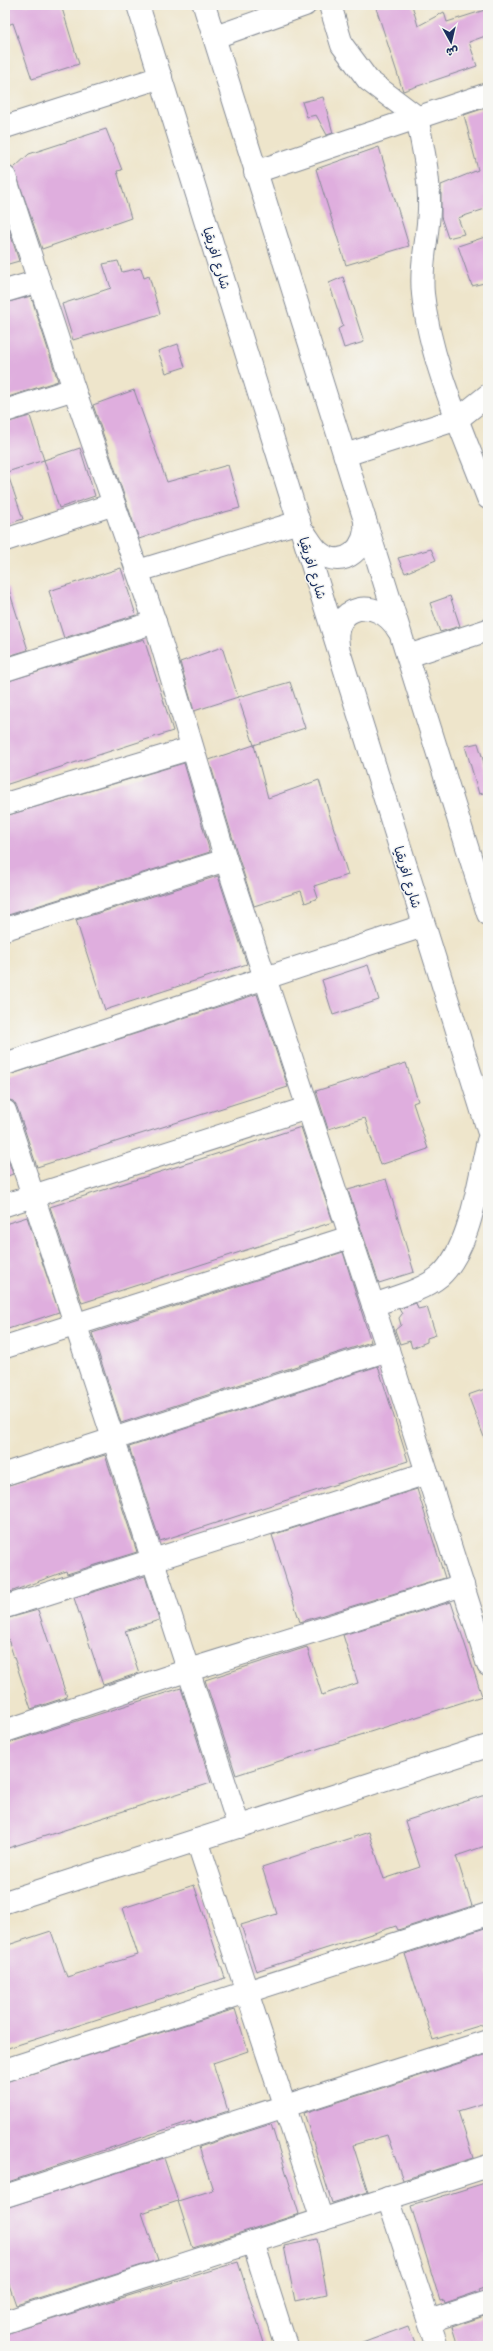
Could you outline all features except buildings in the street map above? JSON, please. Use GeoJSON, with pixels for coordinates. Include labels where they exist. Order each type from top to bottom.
{"type":"FeatureCollection","features":[{"type":"Feature","properties":{"kind":"street","name":"شارع افريقيا"},"geometry":{"type":"LineString","coordinates":[[138,5],[423,926],[488,1130]]}},
{"type":"Feature","properties":{"kind":"street"},"geometry":{"type":"LineString","coordinates":[[204,5],[487,910]]}},
{"type":"Feature","properties":{"kind":"street"},"geometry":{"type":"LineString","coordinates":[[215,37],[305,5]]}},
{"type":"Feature","properties":{"kind":"street"},"geometry":{"type":"LineString","coordinates":[[330,5],[342,45],[368,80],[417,117],[428,173],[429,211],[423,286],[425,312],[442,377],[488,498]]}},
{"type":"Feature","properties":{"kind":"street"},"geometry":{"type":"LineString","coordinates":[[5,127],[161,77]]}},
{"type":"Feature","properties":{"kind":"street"},"geometry":{"type":"LineString","coordinates":[[255,172],[488,94]]}},
{"type":"Feature","properties":{"kind":"street"},"geometry":{"type":"LineString","coordinates":[[5,177],[74,389],[155,622],[226,860],[267,978],[307,1108],[388,1350],[488,1665]]}},
{"type":"Feature","properties":{"kind":"street"},"geometry":{"type":"LineString","coordinates":[[5,291],[39,281]]}},
{"type":"Feature","properties":{"kind":"street"},"geometry":{"type":"LineString","coordinates":[[5,411],[74,389]]}},
{"type":"Feature","properties":{"kind":"street"},"geometry":{"type":"LineString","coordinates":[[345,455],[458,419],[488,395]]}},
{"type":"Feature","properties":{"kind":"street"},"geometry":{"type":"LineString","coordinates":[[5,540],[114,504]]}},
{"type":"Feature","properties":{"kind":"street"},"geometry":{"type":"LineString","coordinates":[[138,571],[300,526],[319,552],[336,559],[345,558],[356,551],[364,540],[365,522],[363,512]]}},
{"type":"Feature","properties":{"kind":"street"},"geometry":{"type":"LineString","coordinates":[[338,648],[338,629],[342,620],[358,609],[367,608],[386,614],[405,646]]}},
{"type":"Feature","properties":{"kind":"street"},"geometry":{"type":"LineString","coordinates":[[5,670],[155,622]]}},
{"type":"Feature","properties":{"kind":"street"},"geometry":{"type":"LineString","coordinates":[[405,646],[488,630]]}},
{"type":"Feature","properties":{"kind":"street"},"geometry":{"type":"LineString","coordinates":[[5,804],[192,748]]}},
{"type":"Feature","properties":{"kind":"street"},"geometry":{"type":"LineString","coordinates":[[5,929],[226,860]]}},
{"type":"Feature","properties":{"kind":"street"},"geometry":{"type":"LineString","coordinates":[[5,1064],[423,926]]}},
{"type":"Feature","properties":{"kind":"street"},"geometry":{"type":"LineString","coordinates":[[5,1205],[307,1108]]}},
{"type":"Feature","properties":{"kind":"street"},"geometry":{"type":"LineString","coordinates":[[5,1111],[74,1324],[154,1559],[239,1827]]}},
{"type":"Feature","properties":{"kind":"street"},"geometry":{"type":"LineString","coordinates":[[373,1305],[426,1285],[439,1277],[451,1264],[460,1251],[467,1228],[488,1140]]}},
{"type":"Feature","properties":{"kind":"street"},"geometry":{"type":"LineString","coordinates":[[5,1347],[350,1237]]}},
{"type":"Feature","properties":{"kind":"street"},"geometry":{"type":"LineString","coordinates":[[5,1474],[388,1350]]}},
{"type":"Feature","properties":{"kind":"street"},"geometry":{"type":"LineString","coordinates":[[5,1607],[427,1473]]}},
{"type":"Feature","properties":{"kind":"street"},"geometry":{"type":"LineString","coordinates":[[5,1731],[189,1670],[463,1585]]}},
{"type":"Feature","properties":{"kind":"street"},"geometry":{"type":"LineString","coordinates":[[5,1902],[488,1746]]}},
{"type":"Feature","properties":{"kind":"street"},"geometry":{"type":"LineString","coordinates":[[197,1840],[322,2220]]}},
{"type":"Feature","properties":{"kind":"street"},"geometry":{"type":"LineString","coordinates":[[5,2070],[488,1914]]}},
{"type":"Feature","properties":{"kind":"street"},"geometry":{"type":"LineString","coordinates":[[5,2196],[488,2041]]}},
{"type":"Feature","properties":{"kind":"street"},"geometry":{"type":"LineString","coordinates":[[7,2316],[253,2242],[488,2166]]}},
{"type":"Feature","properties":{"kind":"street"},"geometry":{"type":"LineString","coordinates":[[388,2198],[437,2346]]}},
{"type":"Feature","properties":{"kind":"street"},"geometry":{"type":"LineString","coordinates":[[253,2242],[286,2346]]}},
{"type":"Feature","properties":{"kind":"street"},"geometry":{"type":"LineString","coordinates":[[429,2321],[488,2302]]}}]}
